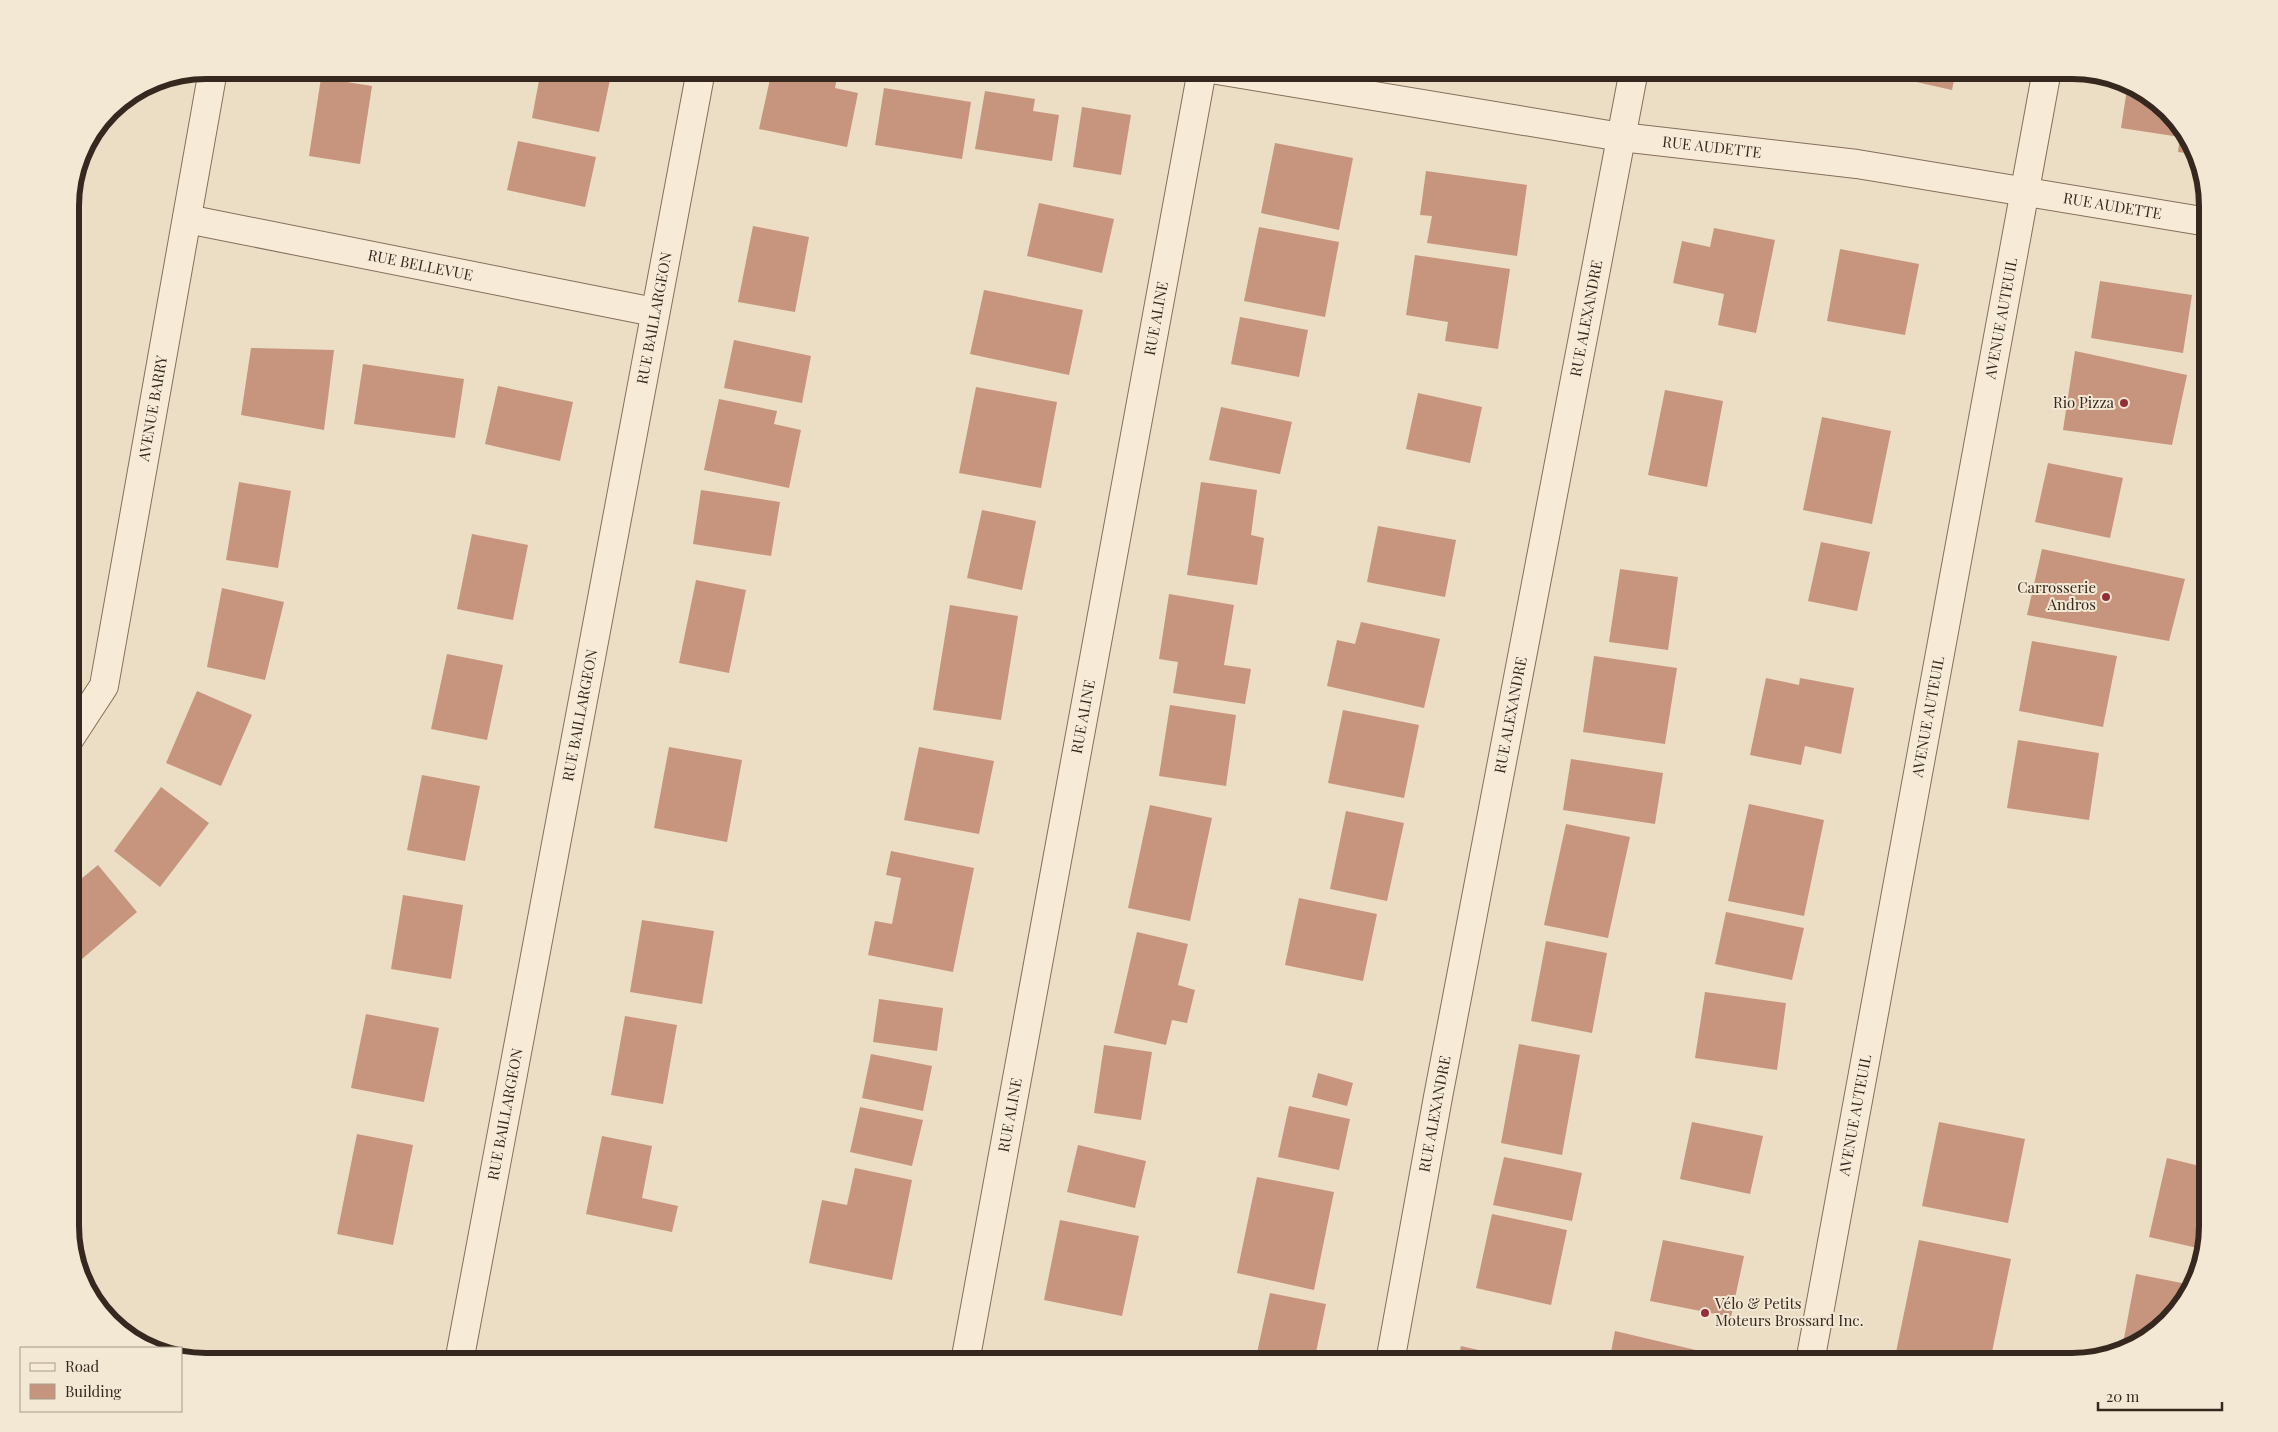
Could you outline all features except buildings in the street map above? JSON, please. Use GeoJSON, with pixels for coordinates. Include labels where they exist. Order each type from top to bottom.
{"type":"FeatureCollection","features":[{"type":"Feature","properties":{"kind":"street","name":"AVENUE BARRY"},"geometry":{"type":"LineString","coordinates":[[79,724],[104,686],[211,79]]}},
{"type":"Feature","properties":{"kind":"street","name":"RUE BAILLARGEON"},"geometry":{"type":"LineString","coordinates":[[462,1353],[654,312],[699,79]]}},
{"type":"Feature","properties":{"kind":"street","name":"RUE ALINE"},"geometry":{"type":"LineString","coordinates":[[967,1353],[1200,79]]}},
{"type":"Feature","properties":{"kind":"street","name":"RUE AUDETTE"},"geometry":{"type":"LineString","coordinates":[[1271,79],[1621,137],[1857,164],[2199,221]]}},
{"type":"Feature","properties":{"kind":"street","name":"RUE ALEXANDRE"},"geometry":{"type":"LineString","coordinates":[[1392,1353],[1440,1087],[1632,79]]}},
{"type":"Feature","properties":{"kind":"street","name":"AVENUE AUTEUIL"},"geometry":{"type":"LineString","coordinates":[[1812,1353],[2045,79]]}},
{"type":"Feature","properties":{"kind":"street","name":"RUE BELLEVUE"},"geometry":{"type":"LineString","coordinates":[[187,219],[654,312]]}},
{"type":"Feature","properties":{"kind":"place","name":"Rio Pizza"},"geometry":{"type":"Point","coordinates":[2124,403]}},
{"type":"Feature","properties":{"kind":"place","name":"Carrosserie Andros"},"geometry":{"type":"Point","coordinates":[2106,597]}},
{"type":"Feature","properties":{"kind":"place","name":"Vélo & Petits Moteurs Brossard Inc."},"geometry":{"type":"Point","coordinates":[1705,1313]}}]}
